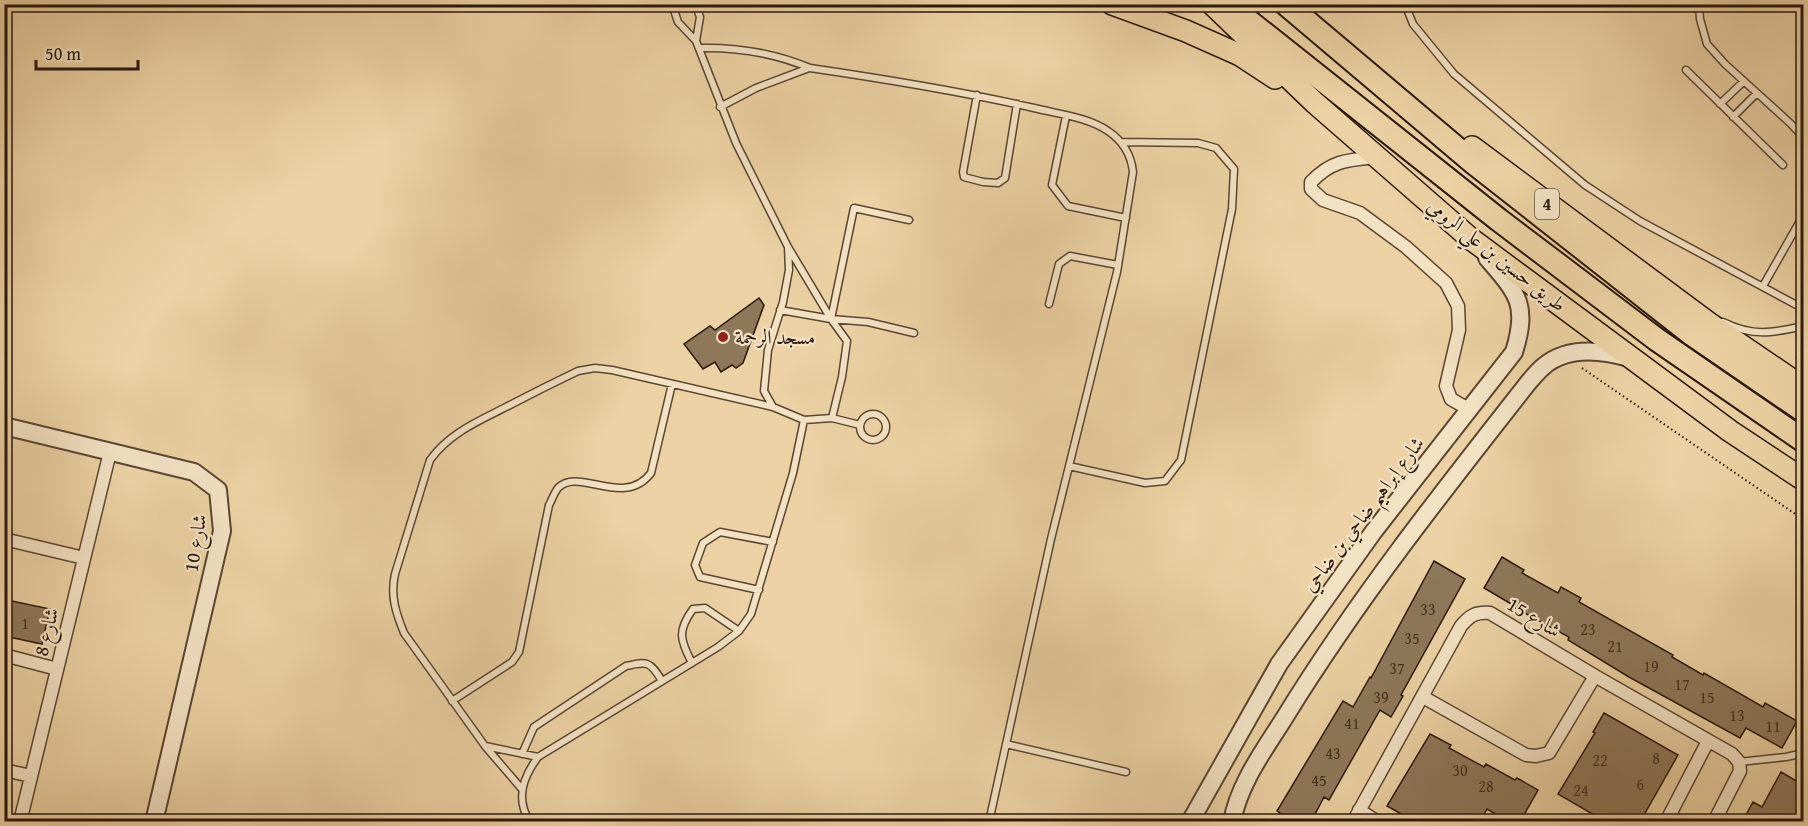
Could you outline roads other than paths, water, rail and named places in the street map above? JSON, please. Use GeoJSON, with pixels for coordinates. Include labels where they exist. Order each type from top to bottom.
{"type":"FeatureCollection","features":[{"type":"Feature","properties":{"kind":"highway"},"geometry":{"type":"LineString","coordinates":[[1112,4],[1186,31],[1240,55],[1315,103]]}},
{"type":"Feature","properties":{"kind":"highway","name":"طريق حسين بن علي الرومي"},"geometry":{"type":"LineString","coordinates":[[1212,4],[1315,103],[1471,239],[1730,431],[1803,480]]}},
{"type":"Feature","properties":{"kind":"highway"},"geometry":{"type":"LineString","coordinates":[[1286,4],[1474,163],[1693,335],[1803,411]]}},
{"type":"Feature","properties":{"kind":"highway","name":"4"},"geometry":{"type":"LineString","coordinates":[[1303,4],[1480,154],[1684,305],[1803,388]]}},
{"type":"Feature","properties":{"kind":"highway"},"geometry":{"type":"LineString","coordinates":[[1231,8],[1508,227],[1656,339],[1803,441]]}},
{"type":"Feature","properties":{"kind":"street"},"geometry":{"type":"LineString","coordinates":[[1377,157],[1342,160],[1323,169],[1311,182],[1311,189],[1323,200],[1360,213],[1406,247],[1446,283],[1458,306],[1459,330],[1446,386],[1451,399],[1470,410],[1480,412],[1488,419],[1491,429]]}},
{"type":"Feature","properties":{"kind":"street","name":"شارع إبراهيم ضاحي بن ضاحي"},"geometry":{"type":"LineString","coordinates":[[1190,822],[1279,664],[1374,531],[1514,352],[1520,331],[1521,309],[1514,289],[1471,239]]}},
{"type":"Feature","properties":{"kind":"street"},"geometry":{"type":"LineString","coordinates":[[1232,822],[1237,801],[1251,772],[1302,689],[1391,561],[1528,383],[1544,365],[1562,355],[1612,353],[1633,359]]}},
{"type":"Feature","properties":{"kind":"street","name":"شارع 10"},"geometry":{"type":"LineString","coordinates":[[4,426],[194,472],[218,490],[222,531],[154,822]]}},
{"type":"Feature","properties":{"kind":"street","name":"شارع 8"},"geometry":{"type":"LineString","coordinates":[[20,822],[110,452]]}},
{"type":"Feature","properties":{"kind":"street"},"geometry":{"type":"LineString","coordinates":[[4,539],[84,558]]}},
{"type":"Feature","properties":{"kind":"street","name":"شارع 15"},"geometry":{"type":"LineString","coordinates":[[1353,822],[1461,626],[1472,615],[1480,612],[1490,613],[1732,754],[1739,762]]}},
{"type":"Feature","properties":{"kind":"street"},"geometry":{"type":"LineString","coordinates":[[4,655],[57,669]]}},
{"type":"Feature","properties":{"kind":"street"},"geometry":{"type":"LineString","coordinates":[[1423,697],[1526,755],[1536,756],[1549,753],[1595,676]]}},
{"type":"Feature","properties":{"kind":"street"},"geometry":{"type":"LineString","coordinates":[[1666,822],[1708,741]]}},
{"type":"Feature","properties":{"kind":"street"},"geometry":{"type":"LineString","coordinates":[[1714,822],[1740,771],[1739,762]]}},
{"type":"Feature","properties":{"kind":"street"},"geometry":{"type":"LineString","coordinates":[[4,770],[31,776]]}},
{"type":"Feature","properties":{"kind":"street"},"geometry":{"type":"LineString","coordinates":[[1359,810],[1378,822]]}},
{"type":"Feature","properties":{"kind":"lane"},"geometry":{"type":"LineString","coordinates":[[672,4],[678,22],[698,45],[720,107],[752,178],[788,247],[831,319],[847,341],[842,377],[832,418]]}},
{"type":"Feature","properties":{"kind":"lane"},"geometry":{"type":"LineString","coordinates":[[695,4],[700,17],[698,45]]}},
{"type":"Feature","properties":{"kind":"lane"},"geometry":{"type":"LineString","coordinates":[[1405,4],[1413,24],[1454,75],[1585,185],[1640,221],[1803,309]]}},
{"type":"Feature","properties":{"kind":"lane"},"geometry":{"type":"LineString","coordinates":[[1699,4],[1700,19],[1707,44],[1803,138]]}},
{"type":"Feature","properties":{"kind":"lane"},"geometry":{"type":"LineString","coordinates":[[698,45],[756,51],[810,68],[977,95],[1083,120],[1107,130],[1121,142],[1132,159],[1133,172],[1118,265],[1051,539],[989,822]]}},
{"type":"Feature","properties":{"kind":"lane"},"geometry":{"type":"LineString","coordinates":[[720,107],[765,84],[810,68]]}},
{"type":"Feature","properties":{"kind":"lane"},"geometry":{"type":"LineString","coordinates":[[1686,70],[1783,165]]}},
{"type":"Feature","properties":{"kind":"lane"},"geometry":{"type":"LineString","coordinates":[[1720,105],[1744,81]]}},
{"type":"Feature","properties":{"kind":"lane"},"geometry":{"type":"LineString","coordinates":[[1733,117],[1757,93]]}},
{"type":"Feature","properties":{"kind":"lane"},"geometry":{"type":"LineString","coordinates":[[977,95],[963,172],[964,177],[983,182],[998,183],[1005,178],[1017,104]]}},
{"type":"Feature","properties":{"kind":"lane"},"geometry":{"type":"LineString","coordinates":[[1066,116],[1052,185],[1068,206],[1126,218]]}},
{"type":"Feature","properties":{"kind":"lane"},"geometry":{"type":"LineString","coordinates":[[1069,466],[1145,483],[1165,481],[1181,460],[1232,208],[1234,169],[1216,148],[1198,143],[1121,142]]}},
{"type":"Feature","properties":{"kind":"lane"},"geometry":{"type":"LineString","coordinates":[[831,319],[854,208],[909,220]]}},
{"type":"Feature","properties":{"kind":"lane"},"geometry":{"type":"LineString","coordinates":[[1763,286],[1803,214]]}},
{"type":"Feature","properties":{"kind":"lane"},"geometry":{"type":"LineString","coordinates":[[773,407],[764,391],[764,378],[768,350],[789,270],[788,247]]}},
{"type":"Feature","properties":{"kind":"lane"},"geometry":{"type":"LineString","coordinates":[[1049,304],[1059,264],[1070,256],[1118,265]]}},
{"type":"Feature","properties":{"kind":"lane"},"geometry":{"type":"LineString","coordinates":[[1684,305],[1738,328],[1762,333],[1803,326]]}},
{"type":"Feature","properties":{"kind":"lane"},"geometry":{"type":"LineString","coordinates":[[780,310],[831,319],[868,322],[914,333]]}},
{"type":"Feature","properties":{"kind":"lane"},"geometry":{"type":"LineString","coordinates":[[1803,346],[1800,361],[1803,369]]}},
{"type":"Feature","properties":{"kind":"lane"},"geometry":{"type":"LineString","coordinates":[[521,788],[485,746],[452,701],[404,633],[397,617],[392,587],[395,574],[430,460],[439,447],[470,425],[578,371],[595,368],[773,407],[804,420],[832,418],[860,425]]}},
{"type":"Feature","properties":{"kind":"lane"},"geometry":{"type":"LineString","coordinates":[[452,701],[512,662],[519,652],[549,505],[558,488],[575,481],[627,488],[646,479],[651,473],[672,384]]}},
{"type":"Feature","properties":{"kind":"lane"},"geometry":{"type":"LineString","coordinates":[[870,414],[883,419],[886,425],[885,432],[880,438],[873,440],[866,438],[861,432],[860,425],[870,414]]}},
{"type":"Feature","properties":{"kind":"lane"},"geometry":{"type":"LineString","coordinates":[[530,822],[522,804],[521,788],[538,757],[718,647],[739,631],[752,614],[794,472],[804,420]]}},
{"type":"Feature","properties":{"kind":"lane"},"geometry":{"type":"LineString","coordinates":[[759,590],[700,577],[695,565],[703,543],[720,532],[773,542]]}},
{"type":"Feature","properties":{"kind":"lane"},"geometry":{"type":"LineString","coordinates":[[692,663],[682,644],[682,623],[693,609],[705,608],[739,631]]}},
{"type":"Feature","properties":{"kind":"lane"},"geometry":{"type":"LineString","coordinates":[[522,754],[534,727],[626,666],[643,662],[654,667],[662,681]]}},
{"type":"Feature","properties":{"kind":"lane"},"geometry":{"type":"LineString","coordinates":[[1006,744],[1126,772]]}},
{"type":"Feature","properties":{"kind":"lane"},"geometry":{"type":"LineString","coordinates":[[485,746],[538,757]]}},
{"type":"Feature","properties":{"kind":"lane"},"geometry":{"type":"LineString","coordinates":[[1739,762],[1803,753]]}},
{"type":"Feature","properties":{"kind":"place","name":"مسجد الرحمة"},"geometry":{"type":"Point","coordinates":[723,337]}}]}
